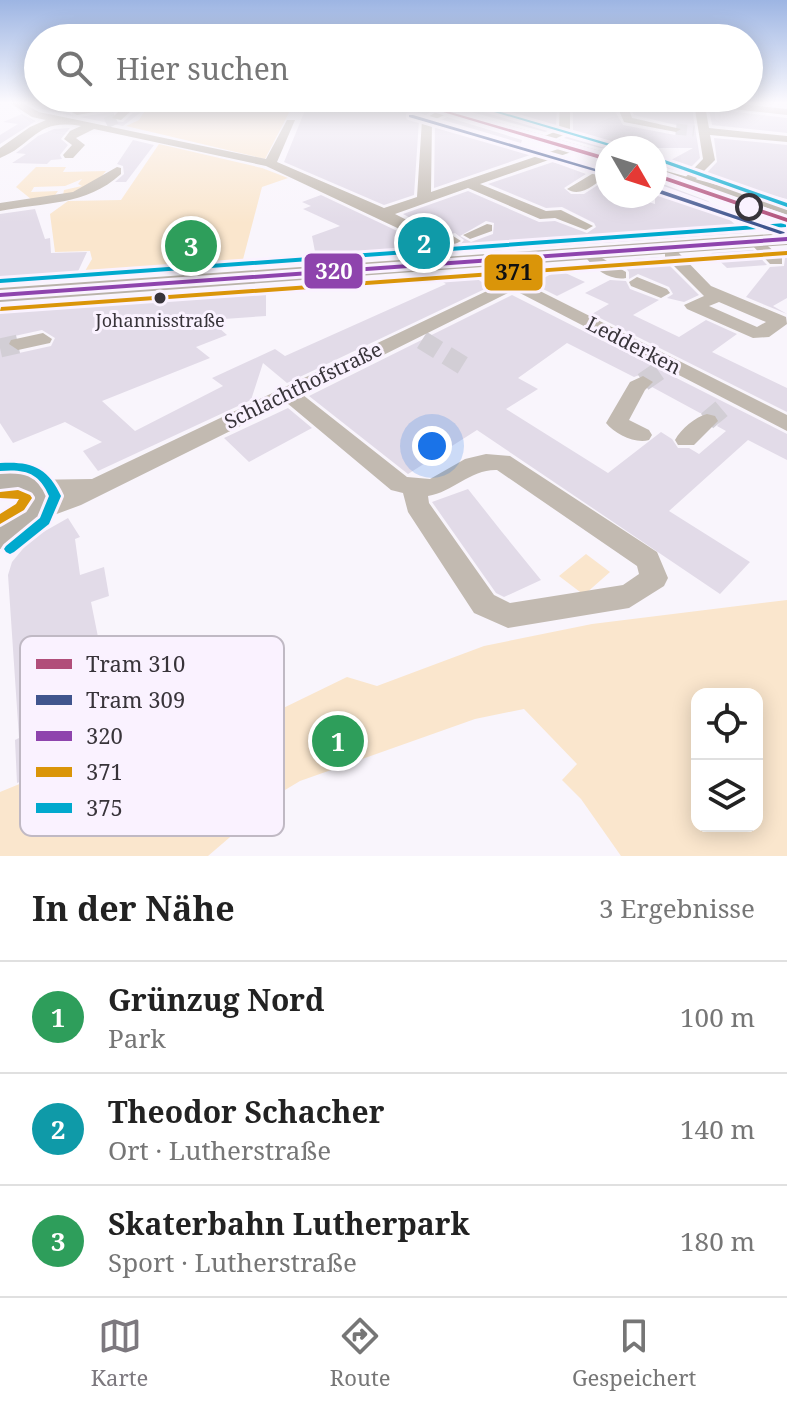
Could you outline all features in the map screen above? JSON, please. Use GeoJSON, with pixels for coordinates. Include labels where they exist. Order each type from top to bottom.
{"type":"FeatureCollection","features":[{"type":"Feature","properties":{"kind":"main road"},"geometry":{"type":"LineString","coordinates":[[555,143],[595,154]]}},
{"type":"Feature","properties":{"kind":"main road"},"geometry":{"type":"LineString","coordinates":[[667,176],[787,210]]}},
{"type":"Feature","properties":{"kind":"main road"},"geometry":{"type":"LineString","coordinates":[[667,180],[678,187],[787,226]]}},
{"type":"Feature","properties":{"kind":"main road"},"geometry":{"type":"LineString","coordinates":[[754,215],[765,223],[770,249]]}},
{"type":"Feature","properties":{"kind":"main road"},"geometry":{"type":"LineString","coordinates":[[0,295],[770,249],[787,239]]}},
{"type":"Feature","properties":{"kind":"main road"},"geometry":{"type":"LineString","coordinates":[[502,267],[770,249]]}},
{"type":"Feature","properties":{"kind":"main road"},"geometry":{"type":"LineString","coordinates":[[0,481],[17,479],[35,499],[1,537]]}},
{"type":"Feature","properties":{"kind":"street"},"geometry":{"type":"LineString","coordinates":[[69,155],[79,145],[76,143]]}},
{"type":"Feature","properties":{"kind":"street"},"geometry":{"type":"LineString","coordinates":[[187,143],[270,163],[448,243]]}},
{"type":"Feature","properties":{"kind":"street"},"geometry":{"type":"LineString","coordinates":[[270,163],[280,143]]}},
{"type":"Feature","properties":{"kind":"street"},"geometry":{"type":"LineString","coordinates":[[424,199],[426,143]]}},
{"type":"Feature","properties":{"kind":"street"},"geometry":{"type":"LineString","coordinates":[[688,180],[709,160],[704,143]]}},
{"type":"Feature","properties":{"kind":"street"},"geometry":{"type":"LineString","coordinates":[[383,213],[573,148]]}},
{"type":"Feature","properties":{"kind":"street"},"geometry":{"type":"LineString","coordinates":[[3,153],[22,149]]}},
{"type":"Feature","properties":{"kind":"street"},"geometry":{"type":"LineString","coordinates":[[0,207],[29,200],[72,199],[103,186],[117,171]]}},
{"type":"Feature","properties":{"kind":"street"},"geometry":{"type":"LineString","coordinates":[[667,177],[787,218]]}},
{"type":"Feature","properties":{"kind":"street"},"geometry":{"type":"LineString","coordinates":[[491,178],[556,206]]}},
{"type":"Feature","properties":{"kind":"street"},"geometry":{"type":"LineString","coordinates":[[574,189],[595,178]]}},
{"type":"Feature","properties":{"kind":"street"},"geometry":{"type":"LineString","coordinates":[[471,185],[545,216],[556,213],[586,226]]}},
{"type":"Feature","properties":{"kind":"street"},"geometry":{"type":"LineString","coordinates":[[470,235],[487,228]]}},
{"type":"Feature","properties":{"kind":"street"},"geometry":{"type":"LineString","coordinates":[[671,254],[705,290],[720,296],[780,321],[781,327],[762,333],[753,332],[693,305],[720,296]]}},
{"type":"Feature","properties":{"kind":"street"},"geometry":{"type":"LineString","coordinates":[[595,259],[620,275]]}},
{"type":"Feature","properties":{"kind":"street","name":"Schlachthofstraße"},"geometry":{"type":"LineString","coordinates":[[35,499],[72,499],[91,487],[294,398],[416,337],[502,267]]}},
{"type":"Feature","properties":{"kind":"street","name":"Ledderken"},"geometry":{"type":"LineString","coordinates":[[502,267],[657,372],[787,424]]}},
{"type":"Feature","properties":{"kind":"street"},"geometry":{"type":"LineString","coordinates":[[637,282],[661,293]]}},
{"type":"Feature","properties":{"kind":"street"},"geometry":{"type":"LineString","coordinates":[[18,344],[43,339]]}},
{"type":"Feature","properties":{"kind":"street"},"geometry":{"type":"LineString","coordinates":[[641,435],[617,423],[637,386],[657,372]]}},
{"type":"Feature","properties":{"kind":"street","name":"Schlachthofstraße"},"geometry":{"type":"LineString","coordinates":[[294,398],[400,484],[414,489]]}},
{"type":"Feature","properties":{"kind":"street"},"geometry":{"type":"LineString","coordinates":[[686,440],[707,421]]}},
{"type":"Feature","properties":{"kind":"street"},"geometry":{"type":"LineString","coordinates":[[487,460],[502,462],[648,560],[654,578],[629,596],[508,616],[484,604],[417,505],[414,489],[431,489],[449,482],[471,463],[487,460]]}},
{"type":"Feature","properties":{"kind":"shaded area"},"geometry":{"type":"Polygon","coordinates":[[[197,143],[273,143],[265,159],[197,143]]]}},
{"type":"Feature","properties":{"kind":"shaded area"},"geometry":{"type":"Polygon","coordinates":[[[159,144],[262,168],[288,178],[262,187],[241,267],[81,278],[92,259],[90,251],[55,252],[50,214],[68,201],[121,200],[159,144]]]}},
{"type":"Feature","properties":{"kind":"shaded area"},"geometry":{"type":"Polygon","coordinates":[[[36,167],[66,167],[63,172],[106,171],[92,188],[63,195],[64,190],[82,186],[78,184],[82,179],[65,186],[34,187],[31,192],[58,191],[53,198],[31,199],[16,187],[36,167]]]}},
{"type":"Feature","properties":{"kind":"shaded area"},"geometry":{"type":"Polygon","coordinates":[[[586,554],[610,572],[584,595],[559,576],[586,554]]]}},
{"type":"Feature","properties":{"kind":"shaded area"},"geometry":{"type":"Polygon","coordinates":[[[787,600],[787,856],[621,856],[581,799],[562,780],[577,764],[524,709],[475,719],[300,781],[284,791],[284,708],[347,677],[377,686],[484,646],[592,624],[787,600]]]}},
{"type":"Feature","properties":{"kind":"shaded area"},"geometry":{"type":"Polygon","coordinates":[[[20,784],[20,836],[231,836],[208,856],[0,856],[0,792],[20,784]]]}},
{"type":"Feature","properties":{"kind":"building"},"geometry":{"type":"Polygon","coordinates":[[[29,143],[68,145],[60,155],[62,159],[51,160],[47,164],[12,163],[26,154],[16,153],[29,143]]]}},
{"type":"Feature","properties":{"kind":"building"},"geometry":{"type":"Polygon","coordinates":[[[131,143],[154,145],[126,182],[115,182],[124,174],[123,166],[117,164],[131,143]]]}},
{"type":"Feature","properties":{"kind":"building"},"geometry":{"type":"Polygon","coordinates":[[[292,143],[417,143],[414,195],[384,205],[284,162],[292,143]]]}},
{"type":"Feature","properties":{"kind":"building"},"geometry":{"type":"Polygon","coordinates":[[[435,143],[521,143],[519,149],[533,154],[434,188],[435,143]]]}},
{"type":"Feature","properties":{"kind":"building"},"geometry":{"type":"Polygon","coordinates":[[[667,143],[698,143],[700,158],[685,173],[667,168],[667,162],[693,148],[667,148],[667,143]]]}},
{"type":"Feature","properties":{"kind":"building"},"geometry":{"type":"Polygon","coordinates":[[[715,143],[787,145],[787,199],[702,178],[717,162],[715,143]]]}},
{"type":"Feature","properties":{"kind":"building"},"geometry":{"type":"Polygon","coordinates":[[[553,162],[586,174],[564,188],[571,194],[584,194],[595,187],[595,208],[667,208],[667,186],[708,201],[745,233],[473,252],[460,245],[464,240],[455,233],[444,236],[403,214],[468,191],[539,222],[555,221],[587,233],[596,227],[594,223],[562,207],[546,208],[488,184],[553,162]],[[486,221],[460,236],[471,242],[493,234],[494,223],[486,221]]]}},
{"type":"Feature","properties":{"kind":"building"},"geometry":{"type":"Polygon","coordinates":[[[321,195],[427,245],[430,255],[317,262],[312,236],[340,226],[303,209],[311,206],[302,202],[321,195]]]}},
{"type":"Feature","properties":{"kind":"building"},"geometry":{"type":"Polygon","coordinates":[[[35,209],[45,239],[50,238],[51,253],[87,252],[74,280],[0,285],[0,214],[35,209]]]}},
{"type":"Feature","properties":{"kind":"building"},"geometry":{"type":"Polygon","coordinates":[[[787,248],[787,298],[773,306],[787,314],[746,297],[770,267],[784,266],[782,254],[787,248]]]}},
{"type":"Feature","properties":{"kind":"building"},"geometry":{"type":"Polygon","coordinates":[[[753,250],[767,265],[727,268],[711,253],[753,250]]]}},
{"type":"Feature","properties":{"kind":"building"},"geometry":{"type":"Polygon","coordinates":[[[662,257],[699,295],[684,302],[667,298],[673,294],[669,287],[638,274],[629,279],[629,272],[619,260],[662,257]]]}},
{"type":"Feature","properties":{"kind":"building"},"geometry":{"type":"Polygon","coordinates":[[[559,270],[585,282],[557,296],[537,286],[536,282],[559,270]]]}},
{"type":"Feature","properties":{"kind":"building"},"geometry":{"type":"Polygon","coordinates":[[[473,276],[489,287],[287,383],[263,363],[251,400],[98,471],[83,451],[102,442],[65,422],[13,443],[0,423],[0,305],[234,292],[266,286],[266,316],[210,320],[227,335],[196,347],[210,358],[102,401],[135,431],[223,386],[212,378],[275,349],[285,356],[446,284],[437,278],[473,276]],[[42,330],[10,337],[6,345],[19,353],[51,346],[55,338],[42,330]]]}},
{"type":"Feature","properties":{"kind":"building"},"geometry":{"type":"Polygon","coordinates":[[[610,280],[626,281],[630,289],[659,300],[633,315],[679,337],[706,320],[737,334],[712,352],[787,388],[787,412],[592,314],[609,304],[585,293],[610,280]]]}},
{"type":"Feature","properties":{"kind":"building"},"geometry":{"type":"Polygon","coordinates":[[[512,295],[787,434],[787,460],[748,440],[669,511],[750,562],[720,594],[477,430],[408,474],[309,396],[512,295]],[[567,343],[518,378],[538,389],[506,409],[608,473],[661,432],[672,439],[678,448],[689,448],[699,454],[726,431],[717,426],[721,421],[716,413],[700,413],[652,387],[656,382],[645,373],[634,377],[567,343]]]}},
{"type":"Feature","properties":{"kind":"building"},"geometry":{"type":"Polygon","coordinates":[[[288,408],[312,428],[249,462],[224,438],[288,408]]]}},
{"type":"Feature","properties":{"kind":"building"},"geometry":{"type":"Polygon","coordinates":[[[468,489],[541,580],[504,597],[496,593],[432,502],[468,489]]]}},
{"type":"Feature","properties":{"kind":"building"},"geometry":{"type":"Polygon","coordinates":[[[68,518],[80,537],[75,539],[80,575],[104,567],[109,596],[91,602],[98,636],[20,636],[20,782],[17,783],[15,740],[19,738],[8,575],[12,562],[31,539],[68,518]]]}},
{"type":"Feature","properties":{"kind":"tunnel"},"geometry":{"type":"LineString","coordinates":[[422,340],[467,368]]}},
{"type":"Feature","properties":{"kind":"tunnel"},"geometry":{"type":"LineString","coordinates":[[0,348],[18,344]]}},
{"type":"Feature","properties":{"kind":"tunnel"},"geometry":{"type":"LineString","coordinates":[[643,382],[659,371]]}},
{"type":"Feature","properties":{"kind":"tunnel"},"geometry":{"type":"LineString","coordinates":[[707,421],[726,405]]}},
{"type":"Feature","properties":{"kind":"tram line","name":"309"},"geometry":{"type":"LineString","coordinates":[[503,143],[595,170]]}},
{"type":"Feature","properties":{"kind":"tram line","name":"310"},"geometry":{"type":"LineString","coordinates":[[552,143],[595,156]]}},
{"type":"Feature","properties":{"kind":"tram line","name":"310"},"geometry":{"type":"LineString","coordinates":[[667,179],[787,220]]}},
{"type":"Feature","properties":{"kind":"tram line","name":"309"},"geometry":{"type":"LineString","coordinates":[[667,194],[782,233]]}},
{"type":"Feature","properties":{"kind":"transit line","name":"371"},"geometry":{"type":"LineString","coordinates":[[506,143],[595,169]]}},
{"type":"Feature","properties":{"kind":"transit line","name":"320"},"geometry":{"type":"LineString","coordinates":[[555,143],[595,155]]}},
{"type":"Feature","properties":{"kind":"transit line","name":"375"},"geometry":{"type":"LineString","coordinates":[[667,162],[787,205]]}},
{"type":"Feature","properties":{"kind":"transit line","name":"320"},"geometry":{"type":"LineString","coordinates":[[667,177],[787,220]]}},
{"type":"Feature","properties":{"kind":"transit line","name":"371"},"geometry":{"type":"LineString","coordinates":[[667,192],[782,233]]}},
{"type":"Feature","properties":{"kind":"transit line","name":"375"},"geometry":{"type":"LineString","coordinates":[[0,281],[786,225]]}},
{"type":"Feature","properties":{"kind":"transit line","name":"320"},"geometry":{"type":"LineString","coordinates":[[0,295],[787,239]]}},
{"type":"Feature","properties":{"kind":"transit line","name":"371"},"geometry":{"type":"LineString","coordinates":[[1,309],[787,253]]}},
{"type":"Feature","properties":{"kind":"transit line","name":"375"},"geometry":{"type":"LineString","coordinates":[[0,467],[34,471],[46,480],[55,496],[45,521],[10,549]]}},
{"type":"Feature","properties":{"kind":"transit line","name":"371"},"geometry":{"type":"LineString","coordinates":[[0,520],[20,507],[26,498],[18,494],[2,495]]}},
{"type":"Feature","properties":{"kind":"place","name":"Theodor Schacher"},"geometry":{"type":"Point","coordinates":[424,243]}},
{"type":"Feature","properties":{"kind":"place","name":"Skaterbahn Lutherpark"},"geometry":{"type":"Point","coordinates":[191,246]}},
{"type":"Feature","properties":{"kind":"place","name":"Johannisstraße"},"geometry":{"type":"Point","coordinates":[160,298]}},
{"type":"Feature","properties":{"kind":"place","name":"Grünzug Nord"},"geometry":{"type":"Point","coordinates":[338,741]}}]}
